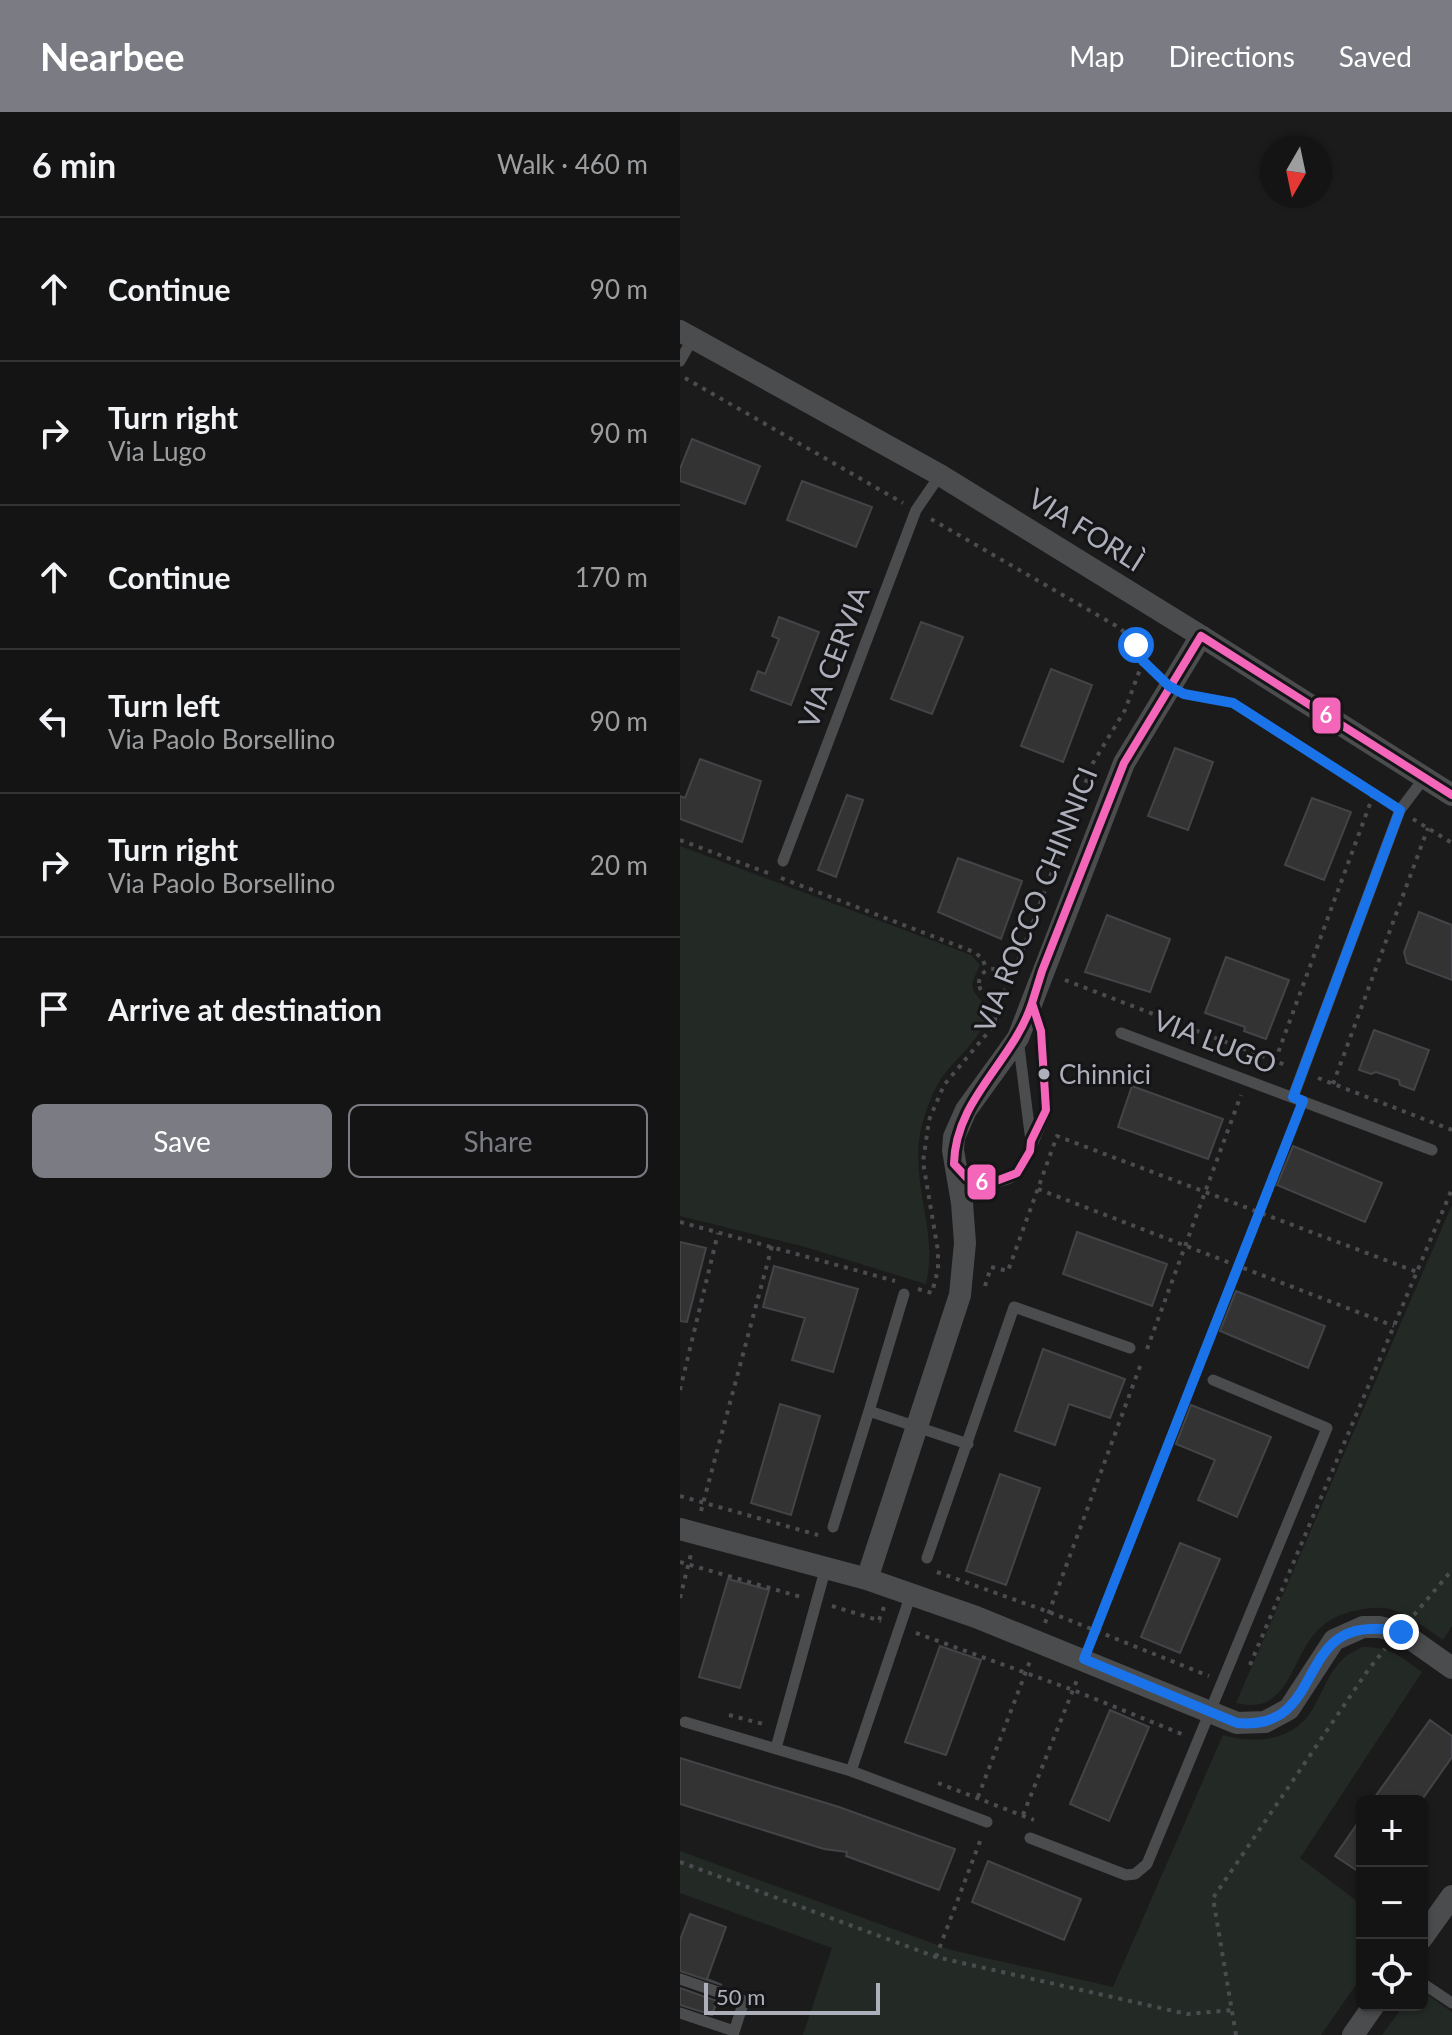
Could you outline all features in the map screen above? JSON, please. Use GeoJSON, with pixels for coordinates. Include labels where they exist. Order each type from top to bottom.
{"type":"FeatureCollection","features":[{"type":"Feature","properties":{"kind":"street","name":"VIA FORLÌ"},"geometry":{"type":"LineString","coordinates":[[687,334],[940,475],[1452,795]]}},
{"type":"Feature","properties":{"kind":"street","name":"VIA ROCCO CHINNICI"},"geometry":{"type":"LineString","coordinates":[[867,1579],[960,1295],[965,1243],[962,1203],[954,1164],[954,1137],[966,1110],[1018,1038],[1124,763],[1201,636]]}},
{"type":"Feature","properties":{"kind":"street"},"geometry":{"type":"LineString","coordinates":[[688,1531],[867,1579],[1038,1641],[1237,1723],[1249,1724],[1277,1717],[1289,1709],[1334,1640],[1363,1627],[1401,1632],[1452,1668]]}},
{"type":"Feature","properties":{"kind":"street"},"geometry":{"type":"LineString","coordinates":[[1428,1930],[1452,1896]]}},
{"type":"Feature","properties":{"kind":"street"},"geometry":{"type":"LineString","coordinates":[[1353,2035],[1370,2011]]}},
{"type":"Feature","properties":{"kind":"lane"},"geometry":{"type":"LineString","coordinates":[[680,361],[687,334]]}},
{"type":"Feature","properties":{"kind":"lane","name":"VIA CERVIA"},"geometry":{"type":"LineString","coordinates":[[783,861],[916,510],[940,475]]}},
{"type":"Feature","properties":{"kind":"lane","name":"VIA LUGO"},"geometry":{"type":"LineString","coordinates":[[1298,1099],[1302,1072],[1400,810],[1425,777]]}},
{"type":"Feature","properties":{"kind":"lane"},"geometry":{"type":"LineString","coordinates":[[1031,1000],[1041,1031],[1046,1110],[1031,1141]]}},
{"type":"Feature","properties":{"kind":"lane","name":"VIA LUGO"},"geometry":{"type":"LineString","coordinates":[[1121,1033],[1432,1150]]}},
{"type":"Feature","properties":{"kind":"lane"},"geometry":{"type":"LineString","coordinates":[[954,1164],[967,1178],[982,1182],[996,1181],[1017,1173],[1030,1151],[1018,1038]]}},
{"type":"Feature","properties":{"kind":"lane"},"geometry":{"type":"LineString","coordinates":[[830,1532],[869,1411],[903,1289]]}},
{"type":"Feature","properties":{"kind":"lane"},"geometry":{"type":"LineString","coordinates":[[927,1558],[1014,1307],[1130,1348]]}},
{"type":"Feature","properties":{"kind":"lane"},"geometry":{"type":"LineString","coordinates":[[1030,1838],[1116,1873],[1135,1874],[1147,1864],[1327,1428],[1213,1380]]}},
{"type":"Feature","properties":{"kind":"lane"},"geometry":{"type":"LineString","coordinates":[[869,1411],[968,1444]]}},
{"type":"Feature","properties":{"kind":"lane"},"geometry":{"type":"LineString","coordinates":[[776,1748],[826,1567]]}},
{"type":"Feature","properties":{"kind":"lane"},"geometry":{"type":"LineString","coordinates":[[851,1771],[900,1627],[900,1591]]}},
{"type":"Feature","properties":{"kind":"lane"},"geometry":{"type":"LineString","coordinates":[[685,1722],[851,1771],[987,1822]]}},
{"type":"Feature","properties":{"kind":"lane"},"geometry":{"type":"LineString","coordinates":[[680,1979],[744,2001],[734,2033],[680,2013]]}},
{"type":"Feature","properties":{"kind":"lane"},"geometry":{"type":"LineString","coordinates":[[1428,1987],[1452,2003]]}},
{"type":"Feature","properties":{"kind":"path"},"geometry":{"type":"LineString","coordinates":[[680,374],[1120,628],[1136,645],[1143,661],[1169,686],[1184,694],[1233,703],[1452,843]]}},
{"type":"Feature","properties":{"kind":"path"},"geometry":{"type":"LineString","coordinates":[[1006,976],[1018,962],[1093,763],[1125,710],[1143,661]]}},
{"type":"Feature","properties":{"kind":"path"},"geometry":{"type":"LineString","coordinates":[[1275,1061],[1374,793]]}},
{"type":"Feature","properties":{"kind":"path"},"geometry":{"type":"LineString","coordinates":[[1333,1084],[1428,828]]}},
{"type":"Feature","properties":{"kind":"path"},"geometry":{"type":"LineString","coordinates":[[680,840],[974,952],[982,958],[987,970]]}},
{"type":"Feature","properties":{"kind":"path"},"geometry":{"type":"LineString","coordinates":[[1018,962],[1452,1130]]}},
{"type":"Feature","properties":{"kind":"path"},"geometry":{"type":"LineString","coordinates":[[998,969],[1006,976],[1008,985],[1003,993],[995,997],[987,996],[981,990],[981,975],[987,970],[998,969]]}},
{"type":"Feature","properties":{"kind":"path"},"geometry":{"type":"LineString","coordinates":[[917,1288],[932,1293],[938,1269],[938,1251],[923,1162],[929,1120],[944,1085],[995,1024],[995,997]]}},
{"type":"Feature","properties":{"kind":"path"},"geometry":{"type":"LineString","coordinates":[[978,1797],[1247,1080]]}},
{"type":"Feature","properties":{"kind":"path"},"geometry":{"type":"LineString","coordinates":[[1023,1815],[1260,1213],[1298,1099]]}},
{"type":"Feature","properties":{"kind":"path"},"geometry":{"type":"LineString","coordinates":[[984,1290],[991,1267],[1008,1271],[1057,1136],[1417,1272]]}},
{"type":"Feature","properties":{"kind":"path"},"geometry":{"type":"LineString","coordinates":[[1038,1188],[1394,1326]]}},
{"type":"Feature","properties":{"kind":"path"},"geometry":{"type":"LineString","coordinates":[[935,1572],[1049,1612],[1237,1688],[1244,1679],[1452,1189]]}},
{"type":"Feature","properties":{"kind":"path"},"geometry":{"type":"LineString","coordinates":[[680,1222],[772,1246],[903,1289]]}},
{"type":"Feature","properties":{"kind":"path"},"geometry":{"type":"LineString","coordinates":[[680,1390],[718,1233]]}},
{"type":"Feature","properties":{"kind":"path"},"geometry":{"type":"LineString","coordinates":[[680,1598],[689,1565],[688,1531],[704,1502],[772,1246]]}},
{"type":"Feature","properties":{"kind":"path"},"geometry":{"type":"LineString","coordinates":[[680,1496],[830,1532]]}},
{"type":"Feature","properties":{"kind":"path"},"geometry":{"type":"LineString","coordinates":[[680,1562],[900,1627],[1073,1690],[1196,1740]]}},
{"type":"Feature","properties":{"kind":"path"},"geometry":{"type":"LineString","coordinates":[[1236,2035],[1213,1898],[1368,1670],[1452,1570]]}},
{"type":"Feature","properties":{"kind":"path"},"geometry":{"type":"LineString","coordinates":[[879,1620],[900,1591]]}},
{"type":"Feature","properties":{"kind":"path"},"geometry":{"type":"LineString","coordinates":[[936,1957],[994,1804]]}},
{"type":"Feature","properties":{"kind":"path"},"geometry":{"type":"LineString","coordinates":[[680,1862],[936,1957],[1187,2014],[1232,2010]]}},
{"type":"Feature","properties":{"kind":"shaded area"},"geometry":{"type":"Polygon","coordinates":[[[680,846],[971,955],[980,965],[972,986],[986,1005],[983,1025],[938,1083],[920,1132],[919,1177],[929,1240],[926,1284],[802,1246],[680,1216],[680,846]]]}},
{"type":"Feature","properties":{"kind":"shaded area"},"geometry":{"type":"Polygon","coordinates":[[[1452,1205],[1452,1626],[1443,1640],[1391,1609],[1370,1608],[1345,1613],[1317,1631],[1276,1695],[1266,1702],[1253,1705],[1236,1703],[1452,1205]]]}},
{"type":"Feature","properties":{"kind":"shaded area"},"geometry":{"type":"Polygon","coordinates":[[[1362,1647],[1372,1647],[1401,1657],[1422,1672],[1300,1858],[1356,1900],[1356,1985],[1321,2035],[803,2035],[832,1948],[680,1893],[680,1851],[951,1950],[1113,1987],[1223,1735],[1248,1739],[1272,1738],[1295,1729],[1312,1710],[1336,1666],[1362,1647]]]}},
{"type":"Feature","properties":{"kind":"shaded area"},"geometry":{"type":"Polygon","coordinates":[[[1428,1995],[1452,2012],[1452,2035],[1382,2035],[1400,2011],[1428,2011],[1428,1995]]]}},
{"type":"Feature","properties":{"kind":"building"},"geometry":{"type":"Polygon","coordinates":[[[692,439],[760,466],[745,504],[680,481],[680,469],[692,439]]]}},
{"type":"Feature","properties":{"kind":"building"},"geometry":{"type":"Polygon","coordinates":[[[802,481],[872,507],[856,547],[787,520],[802,481]]]}},
{"type":"Feature","properties":{"kind":"building"},"geometry":{"type":"Polygon","coordinates":[[[779,617],[819,632],[791,705],[751,690],[758,671],[765,674],[779,639],[772,636],[779,617]]]}},
{"type":"Feature","properties":{"kind":"building"},"geometry":{"type":"Polygon","coordinates":[[[921,622],[963,637],[932,714],[891,699],[921,622]]]}},
{"type":"Feature","properties":{"kind":"building"},"geometry":{"type":"Polygon","coordinates":[[[1051,669],[1092,685],[1063,762],[1021,746],[1051,669]]]}},
{"type":"Feature","properties":{"kind":"building"},"geometry":{"type":"Polygon","coordinates":[[[1175,748],[1213,762],[1188,830],[1148,816],[1175,748]]]}},
{"type":"Feature","properties":{"kind":"building"},"geometry":{"type":"Polygon","coordinates":[[[700,759],[761,781],[742,842],[680,819],[680,796],[685,798],[700,759]]]}},
{"type":"Feature","properties":{"kind":"building"},"geometry":{"type":"Polygon","coordinates":[[[847,795],[863,800],[836,877],[818,870],[847,795]]]}},
{"type":"Feature","properties":{"kind":"building"},"geometry":{"type":"Polygon","coordinates":[[[1312,798],[1351,812],[1324,880],[1285,865],[1312,798]]]}},
{"type":"Feature","properties":{"kind":"building"},"geometry":{"type":"Polygon","coordinates":[[[958,858],[1022,881],[1001,939],[938,912],[958,858]]]}},
{"type":"Feature","properties":{"kind":"building"},"geometry":{"type":"Polygon","coordinates":[[[1419,912],[1452,925],[1452,980],[1407,963],[1404,952],[1419,912]]]}},
{"type":"Feature","properties":{"kind":"building"},"geometry":{"type":"Polygon","coordinates":[[[1107,915],[1170,939],[1150,992],[1085,972],[1107,915]]]}},
{"type":"Feature","properties":{"kind":"building"},"geometry":{"type":"Polygon","coordinates":[[[1226,957],[1289,980],[1266,1039],[1244,1031],[1245,1027],[1205,1013],[1226,957]]]}},
{"type":"Feature","properties":{"kind":"building"},"geometry":{"type":"Polygon","coordinates":[[[1374,1030],[1429,1050],[1414,1090],[1400,1085],[1399,1080],[1359,1070],[1374,1030]]]}},
{"type":"Feature","properties":{"kind":"building"},"geometry":{"type":"Polygon","coordinates":[[[1132,1086],[1223,1119],[1208,1159],[1118,1127],[1132,1086]]]}},
{"type":"Feature","properties":{"kind":"building"},"geometry":{"type":"Polygon","coordinates":[[[1293,1146],[1382,1183],[1365,1222],[1277,1185],[1293,1146]]]}},
{"type":"Feature","properties":{"kind":"building"},"geometry":{"type":"Polygon","coordinates":[[[1077,1232],[1167,1264],[1152,1306],[1063,1274],[1077,1232]]]}},
{"type":"Feature","properties":{"kind":"building"},"geometry":{"type":"Polygon","coordinates":[[[680,1242],[706,1248],[687,1322],[680,1321],[680,1242]]]}},
{"type":"Feature","properties":{"kind":"building"},"geometry":{"type":"Polygon","coordinates":[[[774,1266],[858,1289],[833,1372],[792,1360],[805,1318],[763,1307],[774,1266]]]}},
{"type":"Feature","properties":{"kind":"building"},"geometry":{"type":"Polygon","coordinates":[[[1236,1291],[1325,1326],[1308,1368],[1220,1331],[1236,1291]]]}},
{"type":"Feature","properties":{"kind":"building"},"geometry":{"type":"Polygon","coordinates":[[[1043,1349],[1125,1379],[1110,1418],[1069,1404],[1055,1445],[1015,1431],[1043,1349]]]}},
{"type":"Feature","properties":{"kind":"building"},"geometry":{"type":"Polygon","coordinates":[[[780,1404],[820,1416],[791,1515],[751,1503],[780,1404]]]}},
{"type":"Feature","properties":{"kind":"building"},"geometry":{"type":"Polygon","coordinates":[[[1191,1405],[1271,1437],[1237,1517],[1198,1500],[1215,1460],[1176,1444],[1191,1405]]]}},
{"type":"Feature","properties":{"kind":"building"},"geometry":{"type":"Polygon","coordinates":[[[1000,1474],[1040,1488],[1006,1585],[966,1571],[1000,1474]]]}},
{"type":"Feature","properties":{"kind":"building"},"geometry":{"type":"Polygon","coordinates":[[[1180,1543],[1220,1559],[1180,1653],[1141,1637],[1180,1543]]]}},
{"type":"Feature","properties":{"kind":"building"},"geometry":{"type":"Polygon","coordinates":[[[728,1579],[769,1590],[740,1688],[699,1677],[728,1579]]]}},
{"type":"Feature","properties":{"kind":"building"},"geometry":{"type":"Polygon","coordinates":[[[940,1646],[981,1660],[946,1755],[905,1742],[940,1646]]]}},
{"type":"Feature","properties":{"kind":"building"},"geometry":{"type":"Polygon","coordinates":[[[1110,1710],[1149,1727],[1109,1821],[1070,1804],[1110,1710]]]}},
{"type":"Feature","properties":{"kind":"building"},"geometry":{"type":"Polygon","coordinates":[[[1430,1720],[1452,1736],[1452,1757],[1425,1795],[1376,1795],[1430,1720]]]}},
{"type":"Feature","properties":{"kind":"building"},"geometry":{"type":"Polygon","coordinates":[[[680,1758],[839,1807],[955,1849],[939,1890],[846,1856],[847,1852],[824,1849],[680,1804],[680,1758]]]}},
{"type":"Feature","properties":{"kind":"building"},"geometry":{"type":"Polygon","coordinates":[[[1356,1826],[1356,1870],[1335,1856],[1356,1826]]]}},
{"type":"Feature","properties":{"kind":"building"},"geometry":{"type":"Polygon","coordinates":[[[988,1861],[1081,1899],[1064,1940],[972,1902],[988,1861]]]}},
{"type":"Feature","properties":{"kind":"building"},"geometry":{"type":"Polygon","coordinates":[[[690,1914],[726,1927],[707,1979],[722,1985],[680,1971],[680,1940],[690,1914]]]}},
{"type":"Feature","properties":{"kind":"building"},"geometry":{"type":"Polygon","coordinates":[[[680,1988],[717,2001],[712,2015],[680,2005],[680,1988]]]}},
{"type":"Feature","properties":{"kind":"transit line","name":"6"},"geometry":{"type":"LineString","coordinates":[[1201,636],[1452,795]]}},
{"type":"Feature","properties":{"kind":"transit line","name":"6"},"geometry":{"type":"LineString","coordinates":[[1032,1003],[1124,763],[1201,636]]}},
{"type":"Feature","properties":{"kind":"transit line","name":"6"},"geometry":{"type":"LineString","coordinates":[[1032,1003],[1041,1031],[1046,1110],[1031,1141],[1030,1151],[1017,1173],[996,1181],[982,1182],[967,1178],[954,1164],[964,1120],[1012,1044],[1032,1003]]}},
{"type":"Feature","properties":{"kind":"place","name":"Chinnici"},"geometry":{"type":"Point","coordinates":[1044,1074]}},
{"type":"Feature","properties":{"kind":"route"},"geometry":{"type":"LineString","coordinates":[[1136,645],[1143,661],[1169,686],[1184,694],[1233,703],[1400,810],[1293,1097],[1303,1101],[1084,1659],[1237,1723],[1249,1724],[1265,1722],[1289,1709],[1334,1640],[1347,1632],[1363,1627],[1401,1632]]}}]}
